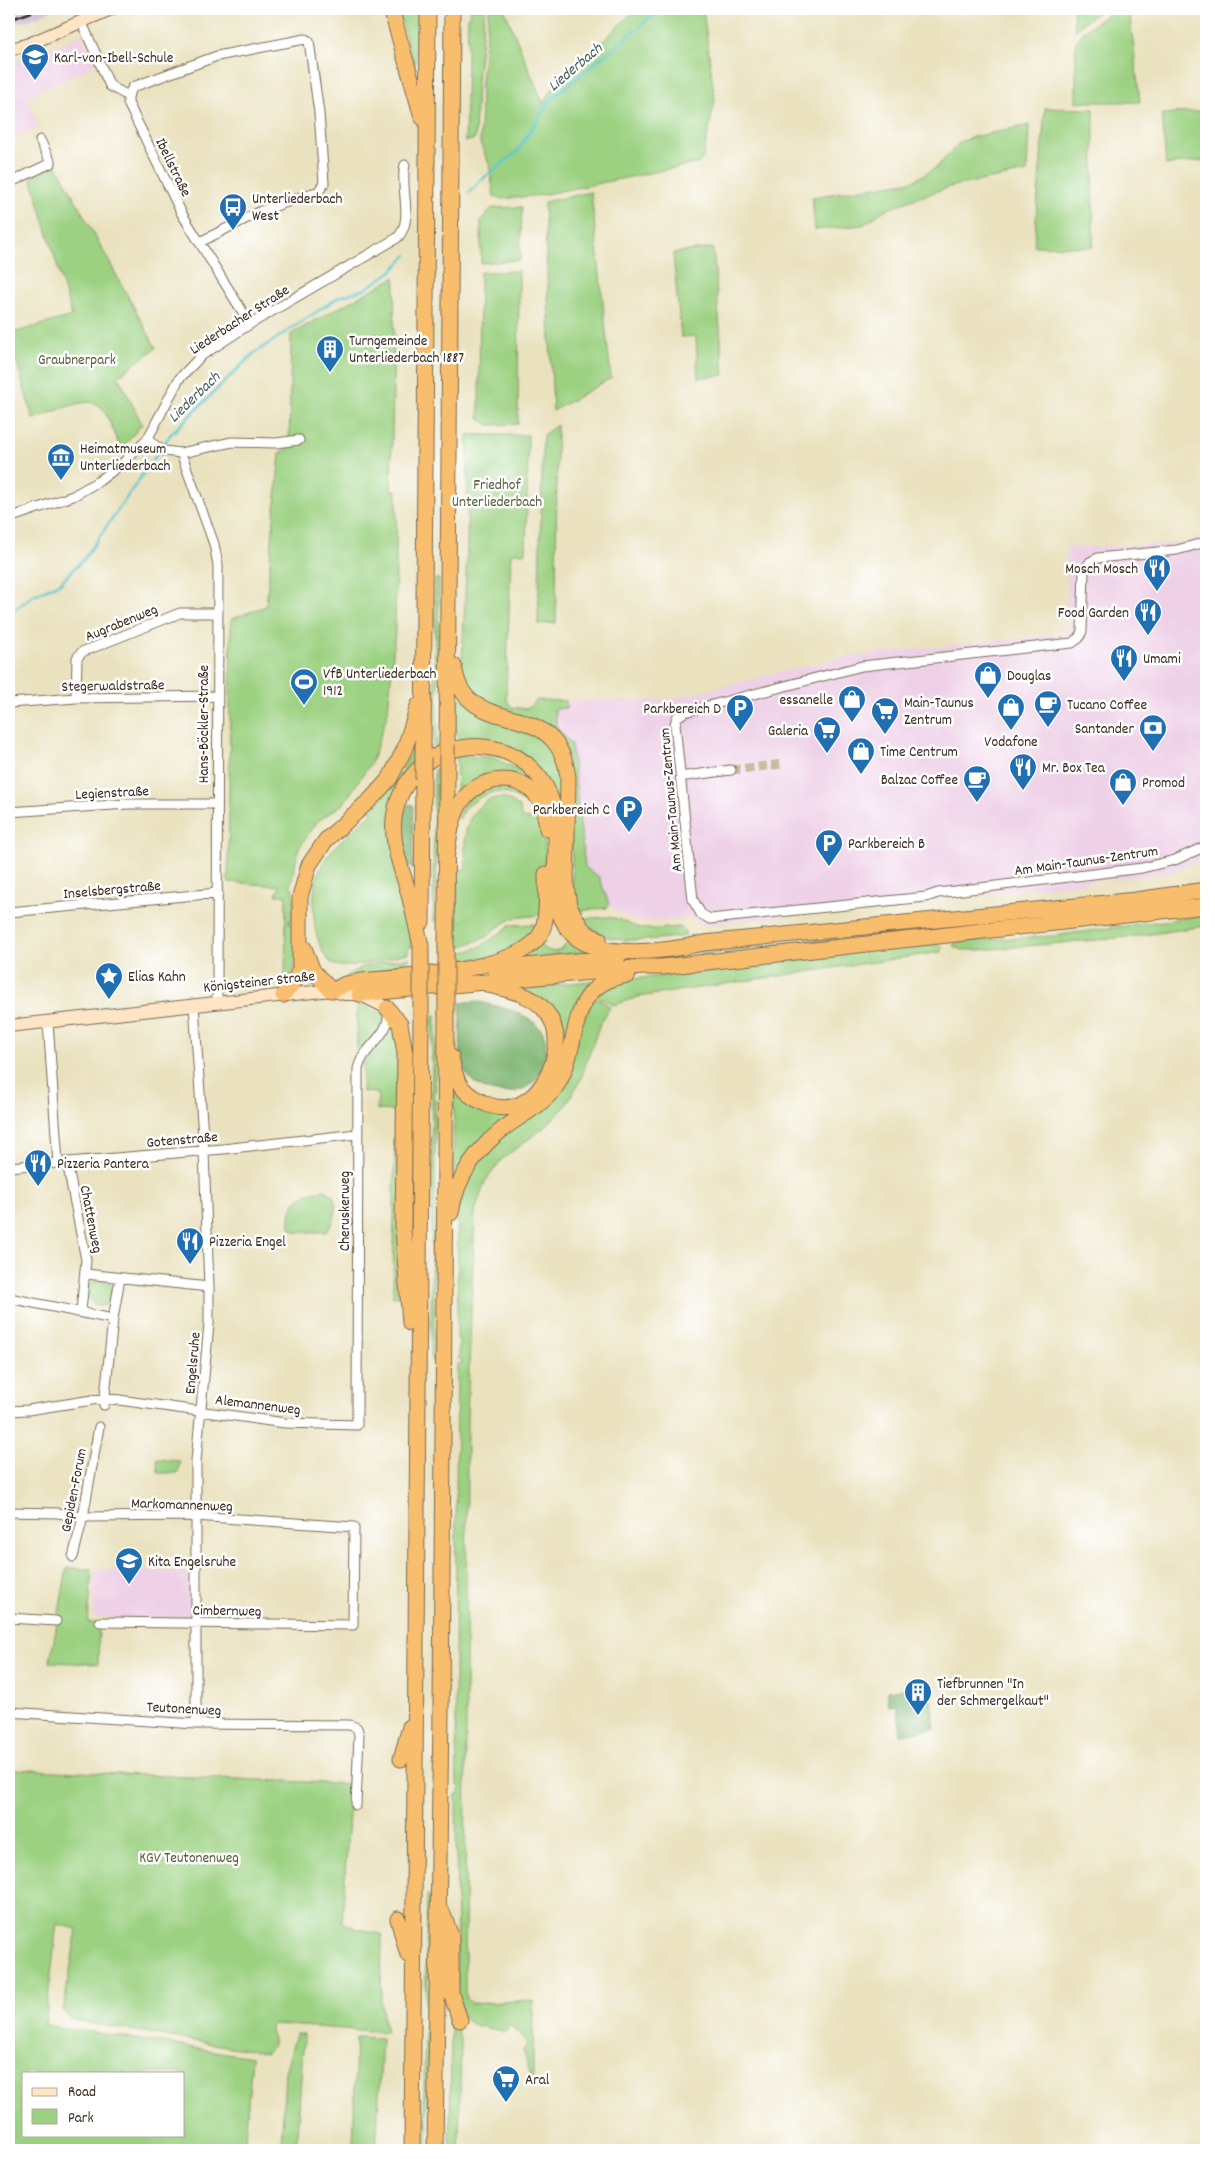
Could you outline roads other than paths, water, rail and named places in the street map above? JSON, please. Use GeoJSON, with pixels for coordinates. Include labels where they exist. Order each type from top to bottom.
{"type":"FeatureCollection","features":[{"type":"Feature","properties":{"kind":"highway"},"geometry":{"type":"LineString","coordinates":[[391,9],[428,135]]}},
{"type":"Feature","properties":{"kind":"highway"},"geometry":{"type":"LineString","coordinates":[[412,2150],[428,9]]}},
{"type":"Feature","properties":{"kind":"highway"},"geometry":{"type":"LineString","coordinates":[[434,2150],[439,1904],[452,9]]}},
{"type":"Feature","properties":{"kind":"highway"},"geometry":{"type":"LineString","coordinates":[[452,59],[462,9]]}},
{"type":"Feature","properties":{"kind":"highway"},"geometry":{"type":"LineString","coordinates":[[448,605],[455,673],[462,692],[481,708],[527,722],[544,730],[561,749],[566,762],[569,789],[566,885],[569,906],[577,922],[591,936],[619,944],[638,945],[685,941],[704,944]]}},
{"type":"Feature","properties":{"kind":"highway"},"geometry":{"type":"LineString","coordinates":[[283,995],[299,973],[301,953],[300,897],[309,865],[326,840],[372,798],[395,770],[411,730],[424,672]]}},
{"type":"Feature","properties":{"kind":"highway"},"geometry":{"type":"LineString","coordinates":[[421,946],[394,837],[394,819],[398,801],[413,774],[429,760],[457,748],[481,746],[507,752],[524,762],[538,776],[548,792],[554,809],[557,835],[557,903],[560,916],[572,933],[583,942],[596,948],[618,951],[658,950]]}},
{"type":"Feature","properties":{"kind":"highway"},"geometry":{"type":"LineString","coordinates":[[300,934],[306,956],[313,971],[332,990],[345,984],[361,981],[462,970],[495,962],[522,952],[533,944],[540,935],[545,915],[547,828],[544,811],[538,798],[519,784],[505,780],[490,781],[474,788],[462,800],[454,816],[447,853]]}},
{"type":"Feature","properties":{"kind":"highway"},"geometry":{"type":"LineString","coordinates":[[1136,900],[1206,879]]}},
{"type":"Feature","properties":{"kind":"highway"},"geometry":{"type":"LineString","coordinates":[[462,970],[474,971],[621,956],[704,944],[1136,900],[1206,890]]}},
{"type":"Feature","properties":{"kind":"highway"},"geometry":{"type":"LineString","coordinates":[[358,994],[643,967],[662,967],[1206,906]]}},
{"type":"Feature","properties":{"kind":"highway"},"geometry":{"type":"LineString","coordinates":[[444,1254],[452,1203],[462,1178],[476,1155],[489,1140],[538,1106],[555,1088],[567,1065],[578,1013],[588,995],[610,980],[662,967]]}},
{"type":"Feature","properties":{"kind":"highway"},"geometry":{"type":"LineString","coordinates":[[446,1015],[455,1074],[459,1083],[473,1097],[488,1105],[502,1107],[516,1106],[536,1094],[549,1076],[555,1052],[555,1032],[548,1015],[542,1007],[524,995],[480,983]]}},
{"type":"Feature","properties":{"kind":"highway"},"geometry":{"type":"LineString","coordinates":[[388,1008],[400,1024],[405,1053],[403,1229],[409,1310],[418,1387]]}},
{"type":"Feature","properties":{"kind":"highway"},"geometry":{"type":"LineString","coordinates":[[401,1759],[416,1709]]}},
{"type":"Feature","properties":{"kind":"highway"},"geometry":{"type":"LineString","coordinates":[[439,1904],[452,1936],[451,1993],[460,2020]]}},
{"type":"Feature","properties":{"kind":"highway"},"geometry":{"type":"LineString","coordinates":[[398,1919],[413,1971]]}},
{"type":"Feature","properties":{"kind":"main road"},"geometry":{"type":"LineString","coordinates":[[9,50],[111,9]]}},
{"type":"Feature","properties":{"kind":"main road","name":"Königsteiner Straße"},"geometry":{"type":"LineString","coordinates":[[9,1026],[332,990],[345,994],[358,994],[388,1008]]}},
{"type":"Feature","properties":{"kind":"street"},"geometry":{"type":"LineString","coordinates":[[82,22],[110,86],[128,96],[133,87],[217,56],[305,39],[309,41],[320,113],[324,183],[319,191],[261,211],[200,242]]}},
{"type":"Feature","properties":{"kind":"street","name":"Ibellstraße"},"geometry":{"type":"LineString","coordinates":[[128,96],[128,104],[182,214],[250,324]]}},
{"type":"Feature","properties":{"kind":"street"},"geometry":{"type":"LineString","coordinates":[[9,183],[51,162],[40,140]]}},
{"type":"Feature","properties":{"kind":"street","name":"Liederbacher Straße"},"geometry":{"type":"LineString","coordinates":[[9,518],[73,496],[99,481],[118,467],[147,440],[179,379],[201,356],[250,324],[402,235],[406,224],[405,165]]}},
{"type":"Feature","properties":{"kind":"street"},"geometry":{"type":"LineString","coordinates":[[147,440],[161,448],[180,453],[232,442],[276,443],[299,440]]}},
{"type":"Feature","properties":{"kind":"street","name":"Hans-Böckler-Straße"},"geometry":{"type":"LineString","coordinates":[[180,453],[214,544],[218,564],[217,1002]]}},
{"type":"Feature","properties":{"kind":"street","name":"Am Main-Taunus-Zentrum"},"geometry":{"type":"LineString","coordinates":[[1206,542],[1177,550],[1098,558],[1090,562],[1084,576],[1082,631],[1079,638],[1072,643],[862,666],[685,712],[677,717],[675,724],[693,900],[701,914],[710,919],[916,898],[938,893],[1142,868],[1175,860],[1206,846]]}},
{"type":"Feature","properties":{"kind":"street","name":"Augrabenweg"},"geometry":{"type":"LineString","coordinates":[[76,698],[76,658],[82,652],[180,613],[218,613]]}},
{"type":"Feature","properties":{"kind":"street","name":"Stegerwaldstraße"},"geometry":{"type":"LineString","coordinates":[[9,702],[76,698],[218,696]]}},
{"type":"Feature","properties":{"kind":"street"},"geometry":{"type":"LineString","coordinates":[[686,776],[731,770]]}},
{"type":"Feature","properties":{"kind":"street","name":"Legienstraße"},"geometry":{"type":"LineString","coordinates":[[9,812],[128,804],[217,804]]}},
{"type":"Feature","properties":{"kind":"street","name":"Inselsbergstraße"},"geometry":{"type":"LineString","coordinates":[[9,912],[218,892]]}},
{"type":"Feature","properties":{"kind":"street","name":"Engelsruhe"},"geometry":{"type":"LineString","coordinates":[[194,1005],[204,1151],[209,1287],[209,1324],[196,1460],[196,1724]]}},
{"type":"Feature","properties":{"kind":"street","name":"Cheruskerweg"},"geometry":{"type":"LineString","coordinates":[[356,1425],[359,1065],[362,1057],[386,1027],[389,1014],[388,1008]]}},
{"type":"Feature","properties":{"kind":"street","name":"Chattenweg"},"geometry":{"type":"LineString","coordinates":[[48,1022],[62,1162],[86,1260],[86,1274],[80,1311]]}},
{"type":"Feature","properties":{"kind":"street","name":"Gotenstraße"},"geometry":{"type":"LineString","coordinates":[[9,1168],[204,1151],[357,1134]]}},
{"type":"Feature","properties":{"kind":"street"},"geometry":{"type":"LineString","coordinates":[[86,1274],[209,1287]]}},
{"type":"Feature","properties":{"kind":"street"},"geometry":{"type":"LineString","coordinates":[[104,1402],[113,1318],[120,1278]]}},
{"type":"Feature","properties":{"kind":"street"},"geometry":{"type":"LineString","coordinates":[[9,1298],[113,1318]]}},
{"type":"Feature","properties":{"kind":"street","name":"Alemannenweg"},"geometry":{"type":"LineString","coordinates":[[9,1411],[104,1402],[201,1411],[285,1423],[356,1425]]}},
{"type":"Feature","properties":{"kind":"street","name":"Gepiden-Forum"},"geometry":{"type":"LineString","coordinates":[[73,1558],[83,1517],[99,1427]]}},
{"type":"Feature","properties":{"kind":"street","name":"Markomannenweg"},"geometry":{"type":"LineString","coordinates":[[9,1512],[58,1513],[83,1517],[195,1516],[354,1527],[353,1625]]}},
{"type":"Feature","properties":{"kind":"street"},"geometry":{"type":"LineString","coordinates":[[9,1618],[56,1621]]}},
{"type":"Feature","properties":{"kind":"street","name":"Cimbernweg"},"geometry":{"type":"LineString","coordinates":[[100,1622],[353,1625]]}},
{"type":"Feature","properties":{"kind":"street","name":"Teutonenweg"},"geometry":{"type":"LineString","coordinates":[[9,1712],[196,1724],[350,1725],[357,1728],[359,1735],[356,1805]]}},
{"type":"Feature","properties":{"kind":"waterway","name":"Liederbach"},"geometry":{"type":"LineString","coordinates":[[469,193],[480,181],[516,153],[550,100],[661,9]]}},
{"type":"Feature","properties":{"kind":"waterway","name":"Liederbach"},"geometry":{"type":"LineString","coordinates":[[162,447],[170,435],[253,354],[339,297],[365,289],[392,271],[407,255]]}},
{"type":"Feature","properties":{"kind":"waterway","name":"Liederbach"},"geometry":{"type":"LineString","coordinates":[[9,614],[34,595],[60,583],[84,559],[159,451]]}},
{"type":"Feature","properties":{"kind":"tunnel"},"geometry":{"type":"LineString","coordinates":[[731,770],[783,764]]}},
{"type":"Feature","properties":{"kind":"railway"},"geometry":{"type":"LineString","coordinates":[[9,20],[40,9]]}},
{"type":"Feature","properties":{"kind":"place","name":"Karl-von-Ibell-Schule"},"geometry":{"type":"Point","coordinates":[35,81]}},
{"type":"Feature","properties":{"kind":"place","name":"Unterliederbach West"},"geometry":{"type":"Point","coordinates":[233,231]}},
{"type":"Feature","properties":{"kind":"place","name":"Turngemeinde Unterliederbach 1887"},"geometry":{"type":"Point","coordinates":[330,373]}},
{"type":"Feature","properties":{"kind":"place","name":"Heimatmuseum Unterliederbach"},"geometry":{"type":"Point","coordinates":[61,481]}},
{"type":"Feature","properties":{"kind":"place","name":"Mosch Mosch"},"geometry":{"type":"Point","coordinates":[1157,592]}},
{"type":"Feature","properties":{"kind":"place","name":"Food Garden"},"geometry":{"type":"Point","coordinates":[1148,636]}},
{"type":"Feature","properties":{"kind":"place","name":"Umami"},"geometry":{"type":"Point","coordinates":[1124,682]}},
{"type":"Feature","properties":{"kind":"place","name":"Douglas"},"geometry":{"type":"Point","coordinates":[988,699]}},
{"type":"Feature","properties":{"kind":"place","name":"VfB Unterliederbach 1912"},"geometry":{"type":"Point","coordinates":[304,706]}},
{"type":"Feature","properties":{"kind":"place","name":"essanelle"},"geometry":{"type":"Point","coordinates":[852,723]}},
{"type":"Feature","properties":{"kind":"place","name":"Tucano Coffee"},"geometry":{"type":"Point","coordinates":[1048,728]}},
{"type":"Feature","properties":{"kind":"place","name":"Vodafone"},"geometry":{"type":"Point","coordinates":[1011,731]}},
{"type":"Feature","properties":{"kind":"place","name":"Parkbereich D"},"geometry":{"type":"Point","coordinates":[740,732]}},
{"type":"Feature","properties":{"kind":"place","name":"Main-Taunus Zentrum"},"geometry":{"type":"Point","coordinates":[885,735]}},
{"type":"Feature","properties":{"kind":"place","name":"Santander"},"geometry":{"type":"Point","coordinates":[1153,752]}},
{"type":"Feature","properties":{"kind":"place","name":"Galeria"},"geometry":{"type":"Point","coordinates":[827,754]}},
{"type":"Feature","properties":{"kind":"place","name":"Time Centrum"},"geometry":{"type":"Point","coordinates":[861,775]}},
{"type":"Feature","properties":{"kind":"place","name":"Mr. Box Tea"},"geometry":{"type":"Point","coordinates":[1023,791]}},
{"type":"Feature","properties":{"kind":"place","name":"Balzac Coffee"},"geometry":{"type":"Point","coordinates":[977,803]}},
{"type":"Feature","properties":{"kind":"place","name":"Promod"},"geometry":{"type":"Point","coordinates":[1123,806]}},
{"type":"Feature","properties":{"kind":"place","name":"Parkbereich C"},"geometry":{"type":"Point","coordinates":[629,833]}},
{"type":"Feature","properties":{"kind":"place","name":"Parkbereich B"},"geometry":{"type":"Point","coordinates":[829,867]}},
{"type":"Feature","properties":{"kind":"place","name":"Elias Kahn"},"geometry":{"type":"Point","coordinates":[109,1000]}},
{"type":"Feature","properties":{"kind":"place","name":"Pizzeria Pantera"},"geometry":{"type":"Point","coordinates":[38,1187]}},
{"type":"Feature","properties":{"kind":"place","name":"Pizzeria Engel"},"geometry":{"type":"Point","coordinates":[190,1265]}},
{"type":"Feature","properties":{"kind":"place","name":"Kita Engelsruhe"},"geometry":{"type":"Point","coordinates":[129,1585]}},
{"type":"Feature","properties":{"kind":"place","name":"Tiefbrunnen \"In der Schmergelkaut\""},"geometry":{"type":"Point","coordinates":[918,1716]}},
{"type":"Feature","properties":{"kind":"place","name":"Aral"},"geometry":{"type":"Point","coordinates":[506,2103]}},
{"type":"Feature","properties":{"kind":"park label","name":"Graubnerpark"},"geometry":{"type":"Point","coordinates":[77,359]}},
{"type":"Feature","properties":{"kind":"park label","name":"Friedhof Unterliederbach"},"geometry":{"type":"Point","coordinates":[497,492]}},
{"type":"Feature","properties":{"kind":"park label","name":"KGV Teutonenweg"},"geometry":{"type":"Point","coordinates":[189,1857]}}]}
